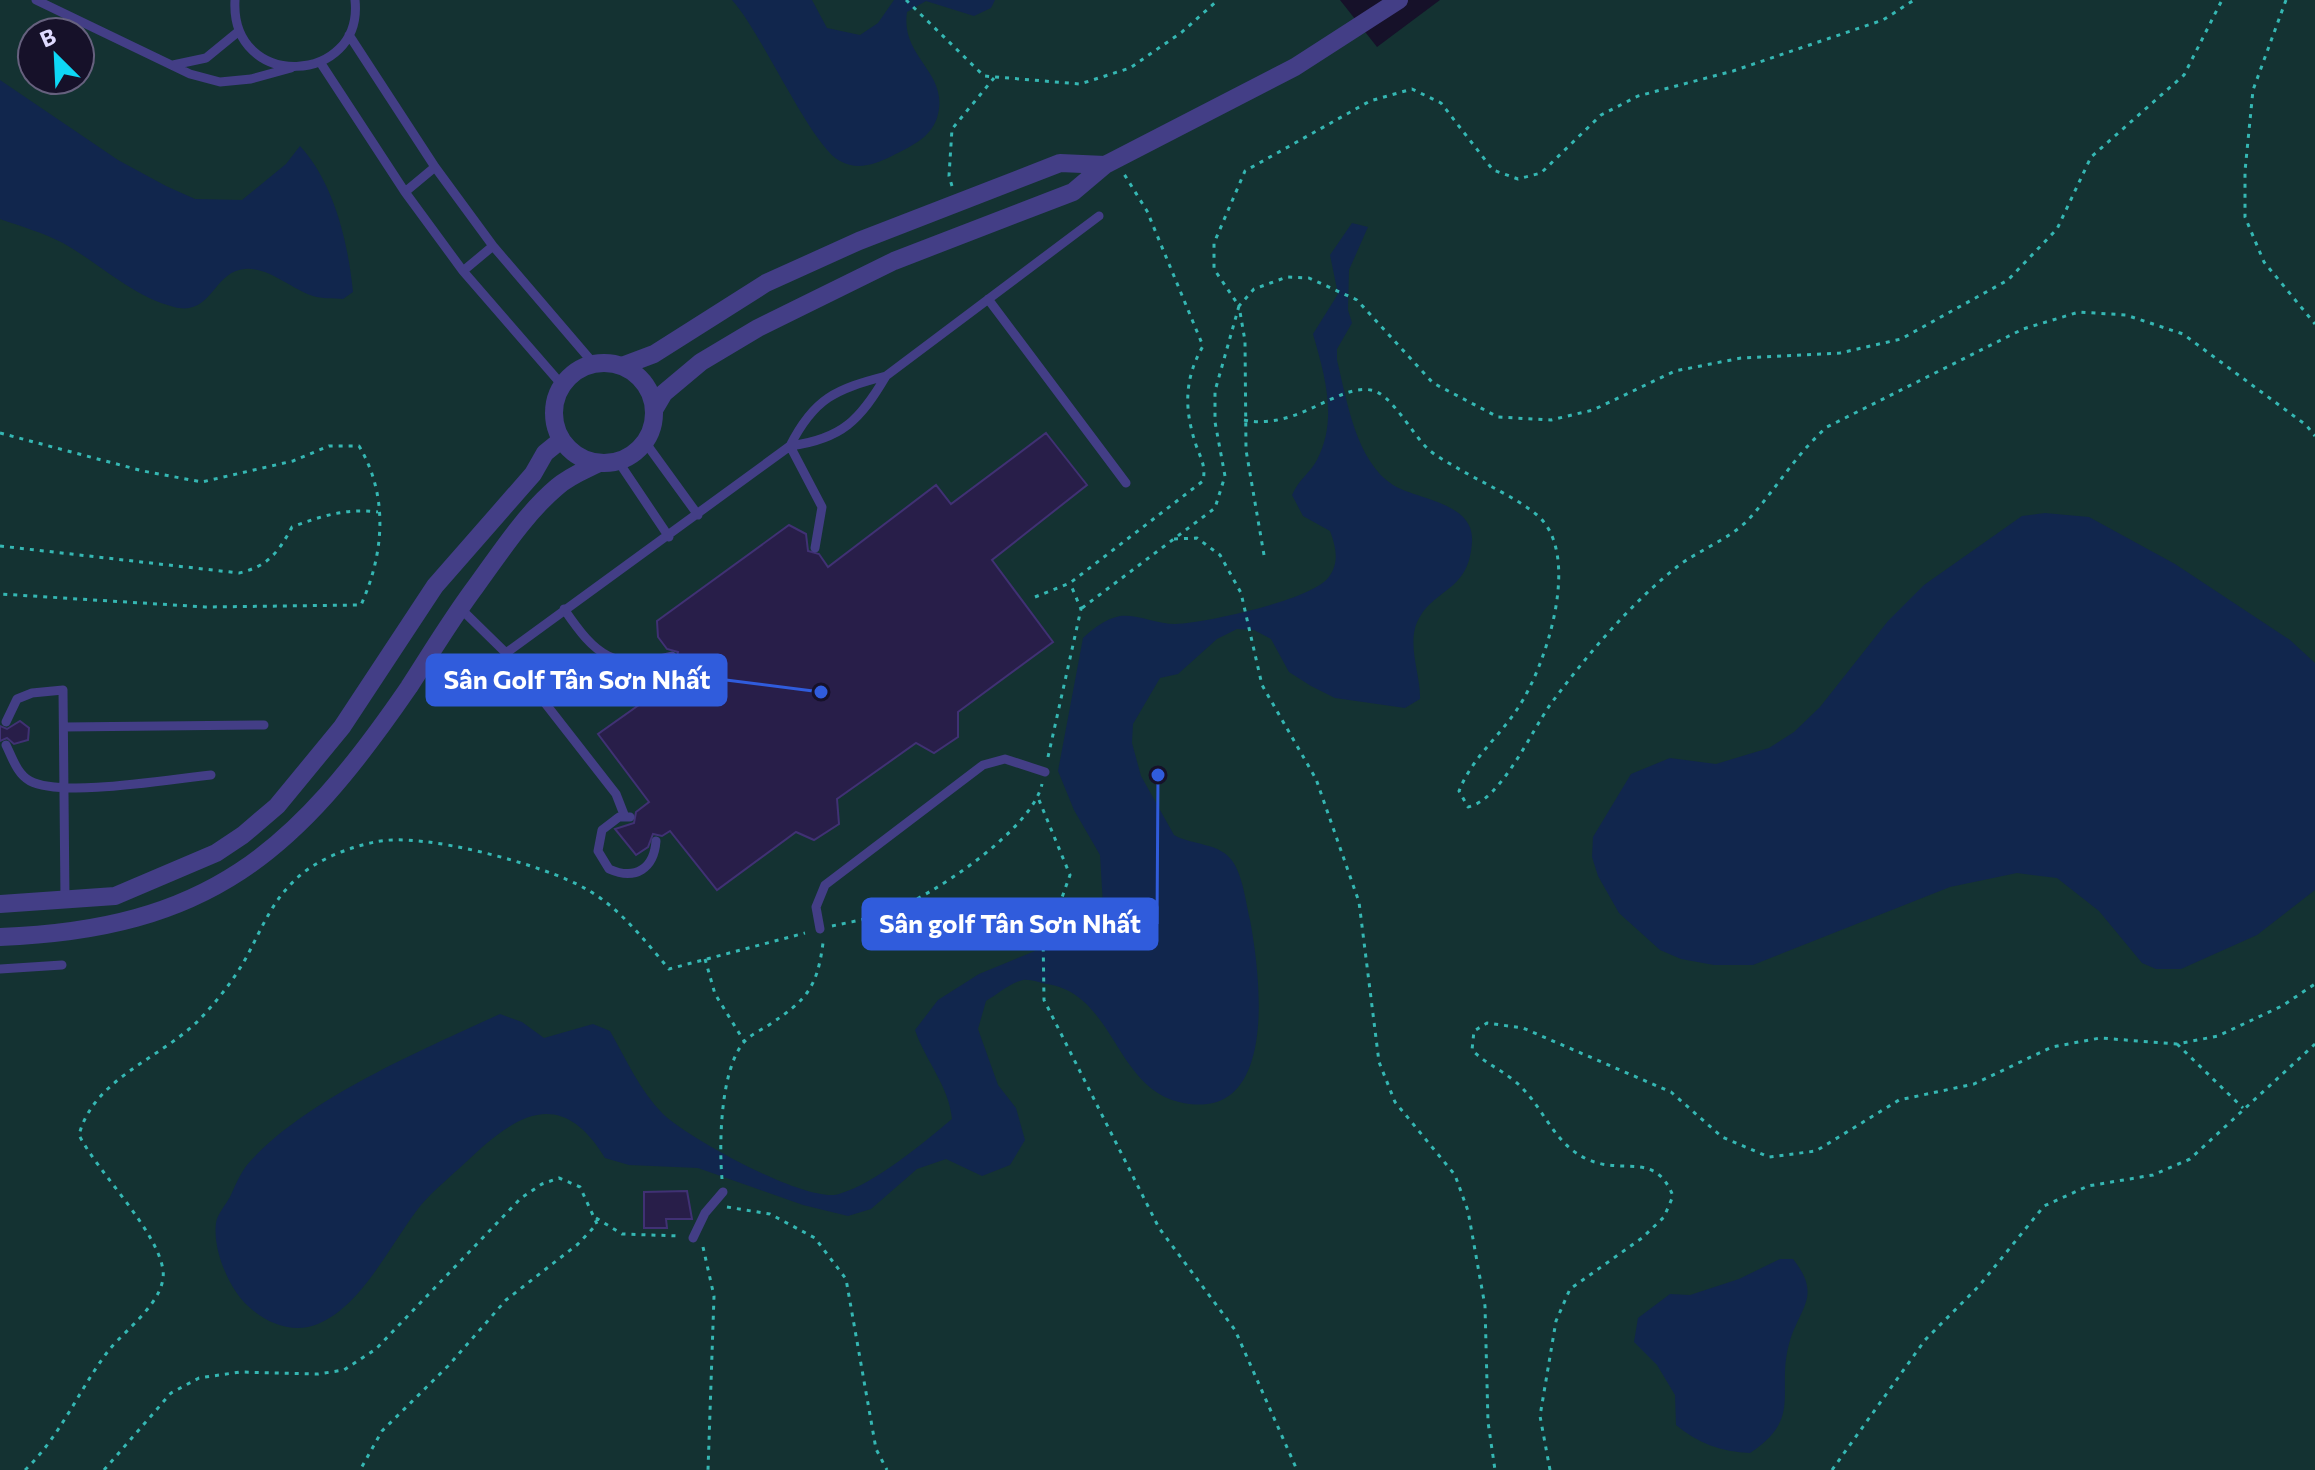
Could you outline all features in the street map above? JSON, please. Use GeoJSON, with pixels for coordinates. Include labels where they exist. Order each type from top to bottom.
{"type":"FeatureCollection","features":[{"type":"Feature","properties":{"kind":"street"},"geometry":{"type":"LineString","coordinates":[[0,937],[104,926],[144,918],[242,872],[286,839],[342,776],[460,608],[555,488],[645,442],[654,410],[664,393],[701,362],[841,285],[1073,192],[1110,163],[1295,67],[1399,0]]}},
{"type":"Feature","properties":{"kind":"street"},"geometry":{"type":"LineString","coordinates":[[608,462],[577,456],[561,440],[554,422],[554,403],[562,385],[582,368],[594,364],[622,366],[654,354],[766,283],[958,201],[1060,163],[1110,163]]}},
{"type":"Feature","properties":{"kind":"street"},"geometry":{"type":"LineString","coordinates":[[898,225],[911,255]]}},
{"type":"Feature","properties":{"kind":"street"},"geometry":{"type":"LineString","coordinates":[[622,366],[644,383],[654,410]]}},
{"type":"Feature","properties":{"kind":"street"},"geometry":{"type":"LineString","coordinates":[[0,904],[115,896],[216,853],[277,806],[342,727],[435,586],[533,474],[545,453],[561,440]]}},
{"type":"Feature","properties":{"kind":"street"},"geometry":{"type":"LineString","coordinates":[[385,662],[413,679]]}},
{"type":"Feature","properties":{"kind":"street"},"geometry":{"type":"LineString","coordinates":[[164,876],[175,906]]}},
{"type":"Feature","properties":{"kind":"lane"},"geometry":{"type":"LineString","coordinates":[[36,0],[173,65],[220,82],[251,79],[320,62],[337,51],[349,35],[357,1]]}},
{"type":"Feature","properties":{"kind":"lane"},"geometry":{"type":"LineString","coordinates":[[235,0],[239,31],[260,57],[291,68]]}},
{"type":"Feature","properties":{"kind":"lane"},"geometry":{"type":"LineString","coordinates":[[173,65],[206,58],[239,31]]}},
{"type":"Feature","properties":{"kind":"lane"},"geometry":{"type":"LineString","coordinates":[[349,35],[435,167],[493,246],[594,364]]}},
{"type":"Feature","properties":{"kind":"lane"},"geometry":{"type":"LineString","coordinates":[[320,62],[405,192],[463,271],[562,385]]}},
{"type":"Feature","properties":{"kind":"lane"},"geometry":{"type":"LineString","coordinates":[[405,192],[435,167]]}},
{"type":"Feature","properties":{"kind":"lane"},"geometry":{"type":"LineString","coordinates":[[790,446],[824,442],[867,408],[886,376],[1099,216]]}},
{"type":"Feature","properties":{"kind":"lane"},"geometry":{"type":"LineString","coordinates":[[463,271],[493,246]]}},
{"type":"Feature","properties":{"kind":"lane"},"geometry":{"type":"LineString","coordinates":[[988,299],[1126,483]]}},
{"type":"Feature","properties":{"kind":"lane"},"geometry":{"type":"LineString","coordinates":[[506,653],[790,446],[805,415],[845,386],[886,376]]}},
{"type":"Feature","properties":{"kind":"lane"},"geometry":{"type":"LineString","coordinates":[[645,442],[698,515]]}},
{"type":"Feature","properties":{"kind":"lane"},"geometry":{"type":"LineString","coordinates":[[790,446],[822,507],[815,548]]}},
{"type":"Feature","properties":{"kind":"lane"},"geometry":{"type":"LineString","coordinates":[[608,462],[669,537]]}},
{"type":"Feature","properties":{"kind":"lane"},"geometry":{"type":"LineString","coordinates":[[460,608],[506,653],[616,794],[628,817],[609,822],[598,840],[602,861],[609,869],[630,875],[640,872],[655,856],[656,841]]}},
{"type":"Feature","properties":{"kind":"lane"},"geometry":{"type":"LineString","coordinates":[[564,609],[588,644],[609,658],[648,662],[672,656]]}},
{"type":"Feature","properties":{"kind":"lane"},"geometry":{"type":"LineString","coordinates":[[6,722],[17,699],[32,693],[63,690],[65,900]]}},
{"type":"Feature","properties":{"kind":"lane"},"geometry":{"type":"LineString","coordinates":[[64,727],[264,725]]}},
{"type":"Feature","properties":{"kind":"lane"},"geometry":{"type":"LineString","coordinates":[[6,745],[14,763],[31,781],[66,789],[211,775]]}},
{"type":"Feature","properties":{"kind":"lane"},"geometry":{"type":"LineString","coordinates":[[823,928],[816,907],[820,893],[835,875],[983,765],[1005,759],[1045,772]]}},
{"type":"Feature","properties":{"kind":"lane"},"geometry":{"type":"LineString","coordinates":[[0,969],[62,965]]}},
{"type":"Feature","properties":{"kind":"lane"},"geometry":{"type":"LineString","coordinates":[[693,1238],[705,1213],[723,1192]]}},
{"type":"Feature","properties":{"kind":"path"},"geometry":{"type":"LineString","coordinates":[[906,0],[984,76],[1080,84],[1130,68],[1182,32],[1218,0]]}},
{"type":"Feature","properties":{"kind":"path"},"geometry":{"type":"LineString","coordinates":[[1264,555],[1250,485],[1244,420],[1245,341],[1239,306],[1214,269],[1214,243],[1245,171],[1370,101],[1412,89],[1441,103],[1493,170],[1518,179],[1541,173],[1601,115],[1638,96],[1733,71],[1883,20],[1914,0]]}},
{"type":"Feature","properties":{"kind":"path"},"geometry":{"type":"LineString","coordinates":[[1081,609],[1215,508],[1225,476],[1215,422],[1215,391],[1239,306],[1254,289],[1287,277],[1309,278],[1329,290],[1357,300],[1433,383],[1498,417],[1551,420],[1593,410],[1675,371],[1741,358],[1840,353],[1901,339],[2008,280],[2057,229],[2091,157],[2184,75],[2222,0]]}},
{"type":"Feature","properties":{"kind":"path"},"geometry":{"type":"LineString","coordinates":[[2286,0],[2253,90],[2245,171],[2245,217],[2264,262],[2315,324]]}},
{"type":"Feature","properties":{"kind":"path"},"geometry":{"type":"LineString","coordinates":[[958,201],[949,176],[952,129],[994,78]]}},
{"type":"Feature","properties":{"kind":"path"},"geometry":{"type":"LineString","coordinates":[[1035,597],[1070,583],[1193,491],[1203,481],[1206,468],[1187,412],[1193,364],[1203,346],[1147,211],[1110,163]]}},
{"type":"Feature","properties":{"kind":"path"},"geometry":{"type":"LineString","coordinates":[[1244,420],[1272,423],[1321,406],[1354,390],[1367,389],[1388,398],[1406,426],[1430,451],[1538,516],[1557,543],[1559,569],[1554,619],[1541,666],[1518,708],[1467,771],[1459,791],[1468,807],[1478,805],[1492,792],[1550,705],[1599,643],[1677,567],[1747,522],[1809,443],[1827,427],[2023,329],[2079,312],[2126,315],[2183,334],[2306,425],[2315,436]]}},
{"type":"Feature","properties":{"kind":"path"},"geometry":{"type":"LineString","coordinates":[[0,433],[202,482],[250,474],[329,446],[359,446],[371,465],[382,523],[375,574],[361,605],[205,607],[0,594]]}},
{"type":"Feature","properties":{"kind":"path"},"geometry":{"type":"LineString","coordinates":[[0,546],[239,573],[261,568],[279,552],[292,527],[326,514],[357,510],[380,512]]}},
{"type":"Feature","properties":{"kind":"path"},"geometry":{"type":"LineString","coordinates":[[1174,539],[1197,538],[1220,555],[1241,593],[1262,685],[1316,779],[1359,902],[1379,1062],[1395,1102],[1455,1175],[1468,1211],[1485,1306],[1488,1422],[1495,1470]]}},
{"type":"Feature","properties":{"kind":"path"},"geometry":{"type":"LineString","coordinates":[[25,1470],[48,1449],[110,1350],[157,1296],[164,1273],[149,1237],[91,1157],[79,1135],[84,1116],[97,1097],[196,1023],[225,991],[247,956],[265,916],[295,879],[330,858],[377,841],[424,843],[510,857],[588,889],[631,926],[669,969],[888,913],[964,869],[1013,832],[1039,800],[1081,609],[1070,583]]}},
{"type":"Feature","properties":{"kind":"path"},"geometry":{"type":"LineString","coordinates":[[1039,800],[1070,875],[1059,906],[1043,933],[1044,1000],[1159,1228],[1235,1330],[1297,1470]]}},
{"type":"Feature","properties":{"kind":"path"},"geometry":{"type":"LineString","coordinates":[[723,1192],[719,1134],[734,1061],[744,1041],[801,1003],[819,976],[823,928]]}},
{"type":"Feature","properties":{"kind":"path"},"geometry":{"type":"LineString","coordinates":[[705,959],[715,994],[744,1041]]}},
{"type":"Feature","properties":{"kind":"path"},"geometry":{"type":"LineString","coordinates":[[1550,1470],[1540,1416],[1560,1311],[1570,1289],[1642,1238],[1664,1217],[1673,1196],[1666,1178],[1652,1168],[1588,1160],[1556,1137],[1512,1079],[1486,1065],[1472,1050],[1474,1031],[1487,1023],[1536,1034],[1671,1092],[1722,1137],[1769,1157],[1816,1151],[1899,1100],[1974,1084],[2052,1047],[2100,1038],[2177,1044],[2218,1036],[2282,1006],[2315,984]]}},
{"type":"Feature","properties":{"kind":"path"},"geometry":{"type":"LineString","coordinates":[[2177,1044],[2243,1108]]}},
{"type":"Feature","properties":{"kind":"path"},"geometry":{"type":"LineString","coordinates":[[1832,1470],[1925,1340],[1979,1286],[2044,1206],[2088,1186],[2153,1175],[2190,1159],[2315,1044]]}},
{"type":"Feature","properties":{"kind":"path"},"geometry":{"type":"LineString","coordinates":[[104,1470],[171,1393],[199,1378],[240,1372],[318,1374],[344,1370],[376,1349],[521,1198],[542,1184],[559,1178],[580,1187],[597,1224],[578,1244],[506,1300],[448,1366],[382,1431],[360,1470]]}},
{"type":"Feature","properties":{"kind":"path"},"geometry":{"type":"LineString","coordinates":[[715,1205],[770,1214],[815,1238],[846,1279],[876,1449],[887,1470]]}},
{"type":"Feature","properties":{"kind":"path"},"geometry":{"type":"LineString","coordinates":[[595,1217],[622,1234],[693,1238],[707,1255],[714,1296],[708,1470]]}},
{"type":"Feature","properties":{"kind":"green space"},"geometry":{"type":"Polygon","coordinates":[[[0,0],[1340,0],[1377,47],[1440,0],[2315,0],[2315,1470],[0,1470],[0,0]]]}},
{"type":"Feature","properties":{"kind":"water"},"geometry":{"type":"Polygon","coordinates":[[[732,0],[812,0],[827,28],[860,35],[878,23],[894,0],[995,0],[991,8],[974,16],[926,1],[907,12],[911,42],[937,89],[937,118],[929,132],[912,146],[879,162],[860,166],[840,161],[828,151],[732,0]]]}},
{"type":"Feature","properties":{"kind":"water"},"geometry":{"type":"Polygon","coordinates":[[[0,80],[16,91],[16,96],[24,96],[118,160],[195,199],[242,200],[286,164],[300,146],[322,177],[337,214],[353,292],[343,299],[316,297],[263,271],[245,269],[226,277],[197,306],[174,307],[130,287],[63,243],[0,219],[0,80]]]}},
{"type":"Feature","properties":{"kind":"water"},"geometry":{"type":"Polygon","coordinates":[[[1352,223],[1368,227],[1349,270],[1348,310],[1352,323],[1337,349],[1337,360],[1355,429],[1370,461],[1393,485],[1443,504],[1464,518],[1472,542],[1470,557],[1460,578],[1429,606],[1416,625],[1413,646],[1420,699],[1405,708],[1335,698],[1289,672],[1271,639],[1254,630],[1237,629],[1217,639],[1178,674],[1160,678],[1133,724],[1132,743],[1141,776],[1174,835],[1221,851],[1233,862],[1242,882],[1254,945],[1259,1009],[1256,1042],[1248,1070],[1234,1092],[1211,1103],[1179,1102],[1158,1093],[1141,1079],[1087,1005],[1069,991],[1023,980],[986,1001],[978,1029],[998,1085],[1016,1108],[1025,1140],[1010,1165],[982,1176],[946,1159],[917,1169],[871,1209],[848,1216],[803,1205],[698,1168],[629,1165],[605,1158],[588,1135],[571,1121],[554,1115],[536,1115],[501,1132],[431,1194],[358,1293],[326,1320],[308,1327],[287,1327],[267,1320],[242,1300],[224,1268],[218,1250],[216,1223],[247,1165],[271,1141],[331,1098],[400,1060],[500,1014],[522,1022],[544,1038],[593,1024],[610,1031],[647,1095],[676,1125],[748,1167],[802,1189],[823,1194],[839,1194],[868,1181],[898,1162],[952,1119],[942,1085],[915,1030],[938,1000],[979,974],[1035,951],[1069,945],[1094,923],[1103,905],[1100,855],[1074,810],[1058,771],[1083,638],[1100,624],[1120,616],[1175,624],[1256,609],[1318,586],[1332,572],[1336,555],[1330,531],[1303,516],[1292,495],[1317,460],[1327,429],[1325,382],[1313,334],[1338,294],[1330,255],[1352,223]]]}},
{"type":"Feature","properties":{"kind":"water"},"geometry":{"type":"Polygon","coordinates":[[[2045,513],[2089,517],[2175,564],[2290,640],[2315,663],[2315,890],[2257,935],[2181,969],[2156,969],[2142,963],[2099,911],[2057,878],[2017,873],[1950,887],[1753,965],[1714,965],[1681,959],[1660,950],[1619,913],[1598,876],[1592,857],[1593,837],[1631,774],[1670,758],[1716,764],[1769,748],[1794,732],[1820,707],[1888,621],[1924,585],[2022,516],[2045,513]]]}},
{"type":"Feature","properties":{"kind":"water"},"geometry":{"type":"Polygon","coordinates":[[[1780,1259],[1793,1259],[1802,1272],[1808,1293],[1789,1344],[1782,1416],[1777,1428],[1750,1453],[1710,1445],[1676,1425],[1675,1395],[1657,1365],[1634,1342],[1638,1318],[1670,1294],[1690,1295],[1739,1279],[1780,1259]]]}},
{"type":"Feature","properties":{"kind":"building"},"geometry":{"type":"Polygon","coordinates":[[[1046,433],[1087,485],[992,560],[1053,642],[958,712],[958,737],[934,753],[916,743],[837,799],[839,824],[814,840],[796,832],[717,890],[670,831],[662,836],[653,834],[648,847],[636,855],[615,829],[634,823],[636,812],[649,802],[598,734],[684,673],[676,662],[678,652],[667,649],[658,637],[657,621],[789,525],[806,534],[808,551],[819,554],[828,567],[936,485],[951,504],[1046,433]]]}},
{"type":"Feature","properties":{"kind":"building"},"geometry":{"type":"Polygon","coordinates":[[[20,721],[29,728],[28,740],[14,744],[7,738],[0,741],[0,726],[7,729],[20,721]]]}},
{"type":"Feature","properties":{"kind":"building"},"geometry":{"type":"Polygon","coordinates":[[[687,1191],[692,1219],[666,1219],[667,1228],[644,1228],[644,1192],[687,1191]]]}},
{"type":"Feature","properties":{"kind":"place","name":"Sân Golf Tân Sơn Nhất"},"geometry":{"type":"Point","coordinates":[821,692]}},
{"type":"Feature","properties":{"kind":"place","name":"Sân golf Tân Sơn Nhất"},"geometry":{"type":"Point","coordinates":[1158,775]}}]}
